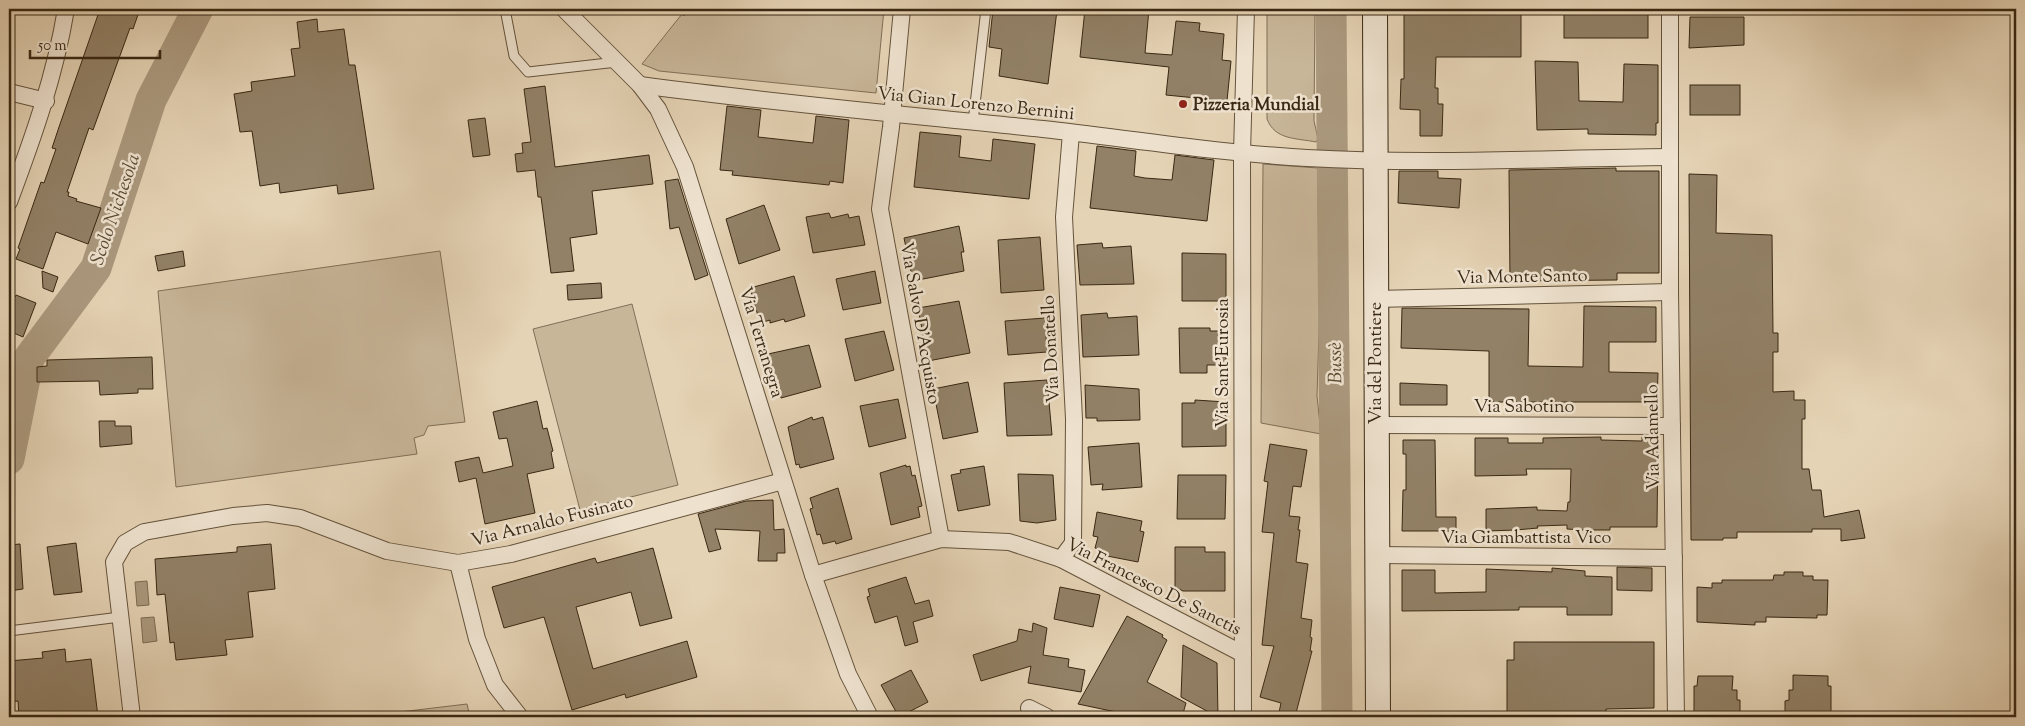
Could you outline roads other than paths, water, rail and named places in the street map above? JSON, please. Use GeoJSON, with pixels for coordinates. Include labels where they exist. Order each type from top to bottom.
{"type":"FeatureCollection","features":[{"type":"Feature","properties":{"kind":"main road","name":"Via del Pontiere"},"geometry":{"type":"LineString","coordinates":[[1375,9],[1370,160],[1375,299],[1378,717]]}},
{"type":"Feature","properties":{"kind":"street"},"geometry":{"type":"LineString","coordinates":[[9,202],[46,101],[59,52],[66,9]]}},
{"type":"Feature","properties":{"kind":"street","name":"Via Terranegra"},"geometry":{"type":"LineString","coordinates":[[564,9],[640,85],[658,109],[685,167],[813,575],[848,674],[870,717]]}},
{"type":"Feature","properties":{"kind":"street"},"geometry":{"type":"LineString","coordinates":[[892,113],[902,9]]}},
{"type":"Feature","properties":{"kind":"street","name":"Via Sant'Eurosia"},"geometry":{"type":"LineString","coordinates":[[1242,717],[1242,153],[1246,9]]}},
{"type":"Feature","properties":{"kind":"street","name":"Via Adamello"},"geometry":{"type":"LineString","coordinates":[[1670,9],[1670,292],[1676,717]]}},
{"type":"Feature","properties":{"kind":"street","name":"Via Gian Lorenzo Bernini"},"geometry":{"type":"LineString","coordinates":[[640,85],[794,105],[892,113],[1071,132],[1242,153],[1370,160]]}},
{"type":"Feature","properties":{"kind":"street"},"geometry":{"type":"LineString","coordinates":[[9,92],[46,101]]}},
{"type":"Feature","properties":{"kind":"street","name":"Via Salvo D'Acquisto"},"geometry":{"type":"LineString","coordinates":[[892,113],[880,209],[941,539]]}},
{"type":"Feature","properties":{"kind":"street","name":"Via Donatello"},"geometry":{"type":"LineString","coordinates":[[1061,559],[1073,543],[1074,419],[1064,217],[1071,132]]}},
{"type":"Feature","properties":{"kind":"street"},"geometry":{"type":"LineString","coordinates":[[1370,160],[1670,157]]}},
{"type":"Feature","properties":{"kind":"street","name":"Via Monte Santo"},"geometry":{"type":"LineString","coordinates":[[1375,299],[1670,292]]}},
{"type":"Feature","properties":{"kind":"street","name":"Via Sabotino"},"geometry":{"type":"LineString","coordinates":[[1376,425],[1672,426]]}},
{"type":"Feature","properties":{"kind":"street","name":"Via Arnaldo Fusinato"},"geometry":{"type":"LineString","coordinates":[[132,717],[114,562],[125,543],[144,532],[232,516],[267,513],[300,518],[387,552],[458,563],[510,554],[783,481]]}},
{"type":"Feature","properties":{"kind":"street","name":"Via Francesco De Sanctis"},"geometry":{"type":"LineString","coordinates":[[813,575],[941,539],[1008,542],[1061,559],[1242,654]]}},
{"type":"Feature","properties":{"kind":"street","name":"Via Giambattista Vico"},"geometry":{"type":"LineString","coordinates":[[1378,556],[1674,558]]}},
{"type":"Feature","properties":{"kind":"street"},"geometry":{"type":"LineString","coordinates":[[458,563],[477,639],[495,685],[520,717]]}},
{"type":"Feature","properties":{"kind":"street"},"geometry":{"type":"LineString","coordinates":[[1029,708],[1047,717]]}},
{"type":"Feature","properties":{"kind":"lane"},"geometry":{"type":"LineString","coordinates":[[505,9],[514,56],[528,72],[617,62]]}},
{"type":"Feature","properties":{"kind":"lane"},"geometry":{"type":"LineString","coordinates":[[973,122],[986,9]]}},
{"type":"Feature","properties":{"kind":"lane"},"geometry":{"type":"LineString","coordinates":[[9,631],[120,617]]}},
{"type":"Feature","properties":{"kind":"waterway","name":"Scolo Nichesola"},"geometry":{"type":"LineString","coordinates":[[9,459],[29,358],[96,268],[151,100],[198,9]]}},
{"type":"Feature","properties":{"kind":"waterway","name":"Bussè"},"geometry":{"type":"LineString","coordinates":[[1331,9],[1337,717]]}},
{"type":"Feature","properties":{"kind":"place","name":"Pizzeria Mundial"},"geometry":{"type":"Point","coordinates":[1183,104]}}]}
